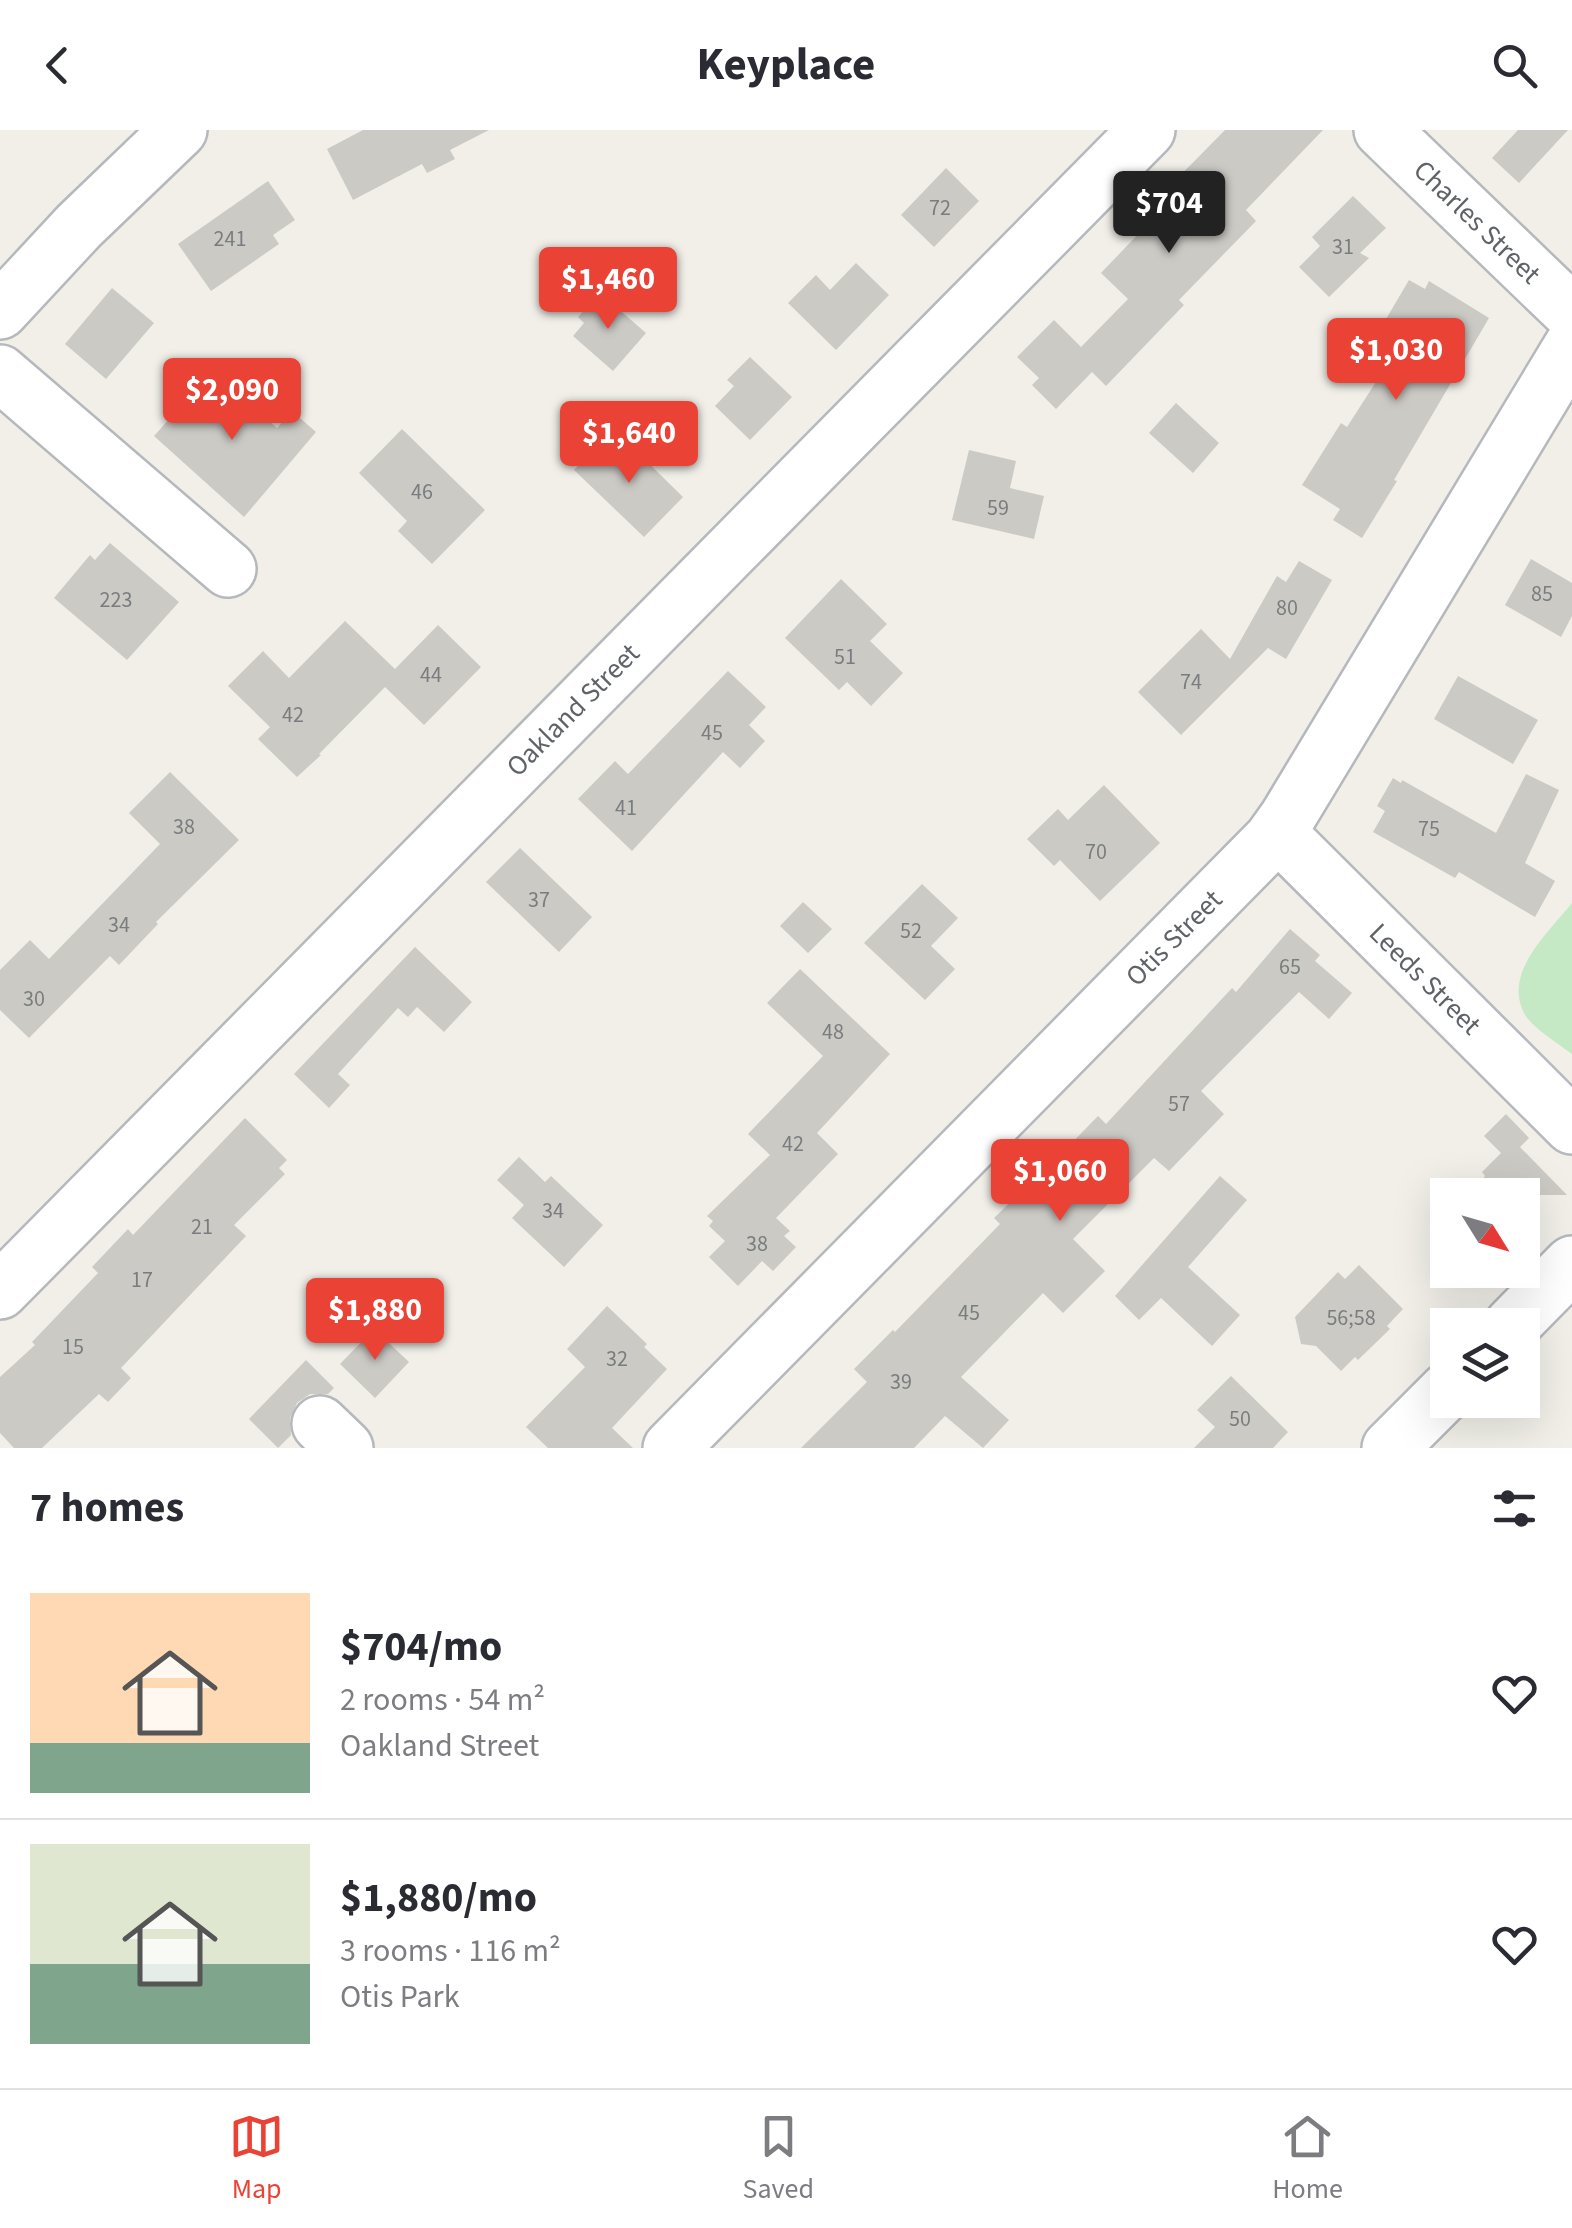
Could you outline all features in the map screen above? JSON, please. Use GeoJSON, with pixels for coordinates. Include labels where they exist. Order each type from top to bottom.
{"type":"FeatureCollection","features":[{"type":"Feature","properties":{"kind":"street"},"geometry":{"type":"LineString","coordinates":[[0,311],[79,226],[179,130]]}},
{"type":"Feature","properties":{"kind":"street","name":"Oakland Street"},"geometry":{"type":"LineString","coordinates":[[0,1291],[1147,130]]}},
{"type":"Feature","properties":{"kind":"street","name":"Charles Street"},"geometry":{"type":"LineString","coordinates":[[1382,130],[1572,313]]}},
{"type":"Feature","properties":{"kind":"street","name":"Otis Street"},"geometry":{"type":"LineString","coordinates":[[671,1448],[1277,832],[1572,346]]}},
{"type":"Feature","properties":{"kind":"street"},"geometry":{"type":"LineString","coordinates":[[0,373],[228,569]]}},
{"type":"Feature","properties":{"kind":"street","name":"Leeds Street"},"geometry":{"type":"LineString","coordinates":[[1277,832],[1572,1126]]}},
{"type":"Feature","properties":{"kind":"street"},"geometry":{"type":"LineString","coordinates":[[1529,1308],[1572,1264]]}},
{"type":"Feature","properties":{"kind":"street"},"geometry":{"type":"LineString","coordinates":[[1390,1448],[1430,1408]]}},
{"type":"Feature","properties":{"kind":"green space"},"geometry":{"type":"Polygon","coordinates":[[[1572,903],[1572,1054],[1524,1013],[1519,983],[1541,940],[1572,903]]]}},
{"type":"Feature","properties":{"kind":"building"},"geometry":{"type":"Polygon","coordinates":[[[363,130],[489,130],[450,150],[455,159],[427,173],[422,164],[353,200],[327,149],[363,130]]]}},
{"type":"Feature","properties":{"kind":"building"},"geometry":{"type":"Polygon","coordinates":[[[1225,130],[1323,130],[1246,210],[1256,221],[1179,300],[1184,305],[1106,386],[1092,372],[1056,409],[1032,385],[1039,378],[1017,357],[1054,320],[1081,347],[1128,299],[1101,273],[1166,205],[1158,198],[1225,130]]]}},
{"type":"Feature","properties":{"kind":"building"},"geometry":{"type":"Polygon","coordinates":[[[1518,130],[1568,130],[1519,183],[1492,158],[1518,130]]]}},
{"type":"Feature","properties":{"kind":"building"},"geometry":{"type":"Polygon","coordinates":[[[946,168],[979,201],[934,247],[901,215],[946,168]]]}},
{"type":"Feature","properties":{"kind":"building"},"geometry":{"type":"Polygon","coordinates":[[[268,181],[295,220],[273,235],[279,244],[211,291],[178,244],[268,181]]]}},
{"type":"Feature","properties":{"kind":"building"},"geometry":{"type":"Polygon","coordinates":[[[1353,196],[1386,228],[1360,253],[1369,258],[1329,297],[1299,267],[1320,246],[1312,237],[1353,196]]]}},
{"type":"Feature","properties":{"kind":"building"},"geometry":{"type":"Polygon","coordinates":[[[856,263],[889,295],[836,350],[788,303],[816,275],[830,290],[856,263]]]}},
{"type":"Feature","properties":{"kind":"building"},"geometry":{"type":"Polygon","coordinates":[[[1409,280],[1425,289],[1429,281],[1489,318],[1362,538],[1333,520],[1340,509],[1302,485],[1341,423],[1347,427],[1401,343],[1379,331],[1409,280]]]}},
{"type":"Feature","properties":{"kind":"building"},"geometry":{"type":"Polygon","coordinates":[[[112,288],[154,323],[106,379],[65,344],[112,288]]]}},
{"type":"Feature","properties":{"kind":"building"},"geometry":{"type":"Polygon","coordinates":[[[600,293],[646,333],[613,371],[573,336],[584,323],[578,317],[600,293]]]}},
{"type":"Feature","properties":{"kind":"building"},"geometry":{"type":"Polygon","coordinates":[[[750,357],[792,397],[750,440],[715,406],[734,386],[727,380],[750,357]]]}},
{"type":"Feature","properties":{"kind":"building"},"geometry":{"type":"Polygon","coordinates":[[[212,371],[277,428],[292,411],[316,432],[244,517],[154,436],[212,371]]]}},
{"type":"Feature","properties":{"kind":"building"},"geometry":{"type":"Polygon","coordinates":[[[1176,403],[1219,443],[1193,473],[1149,433],[1176,403]]]}},
{"type":"Feature","properties":{"kind":"building"},"geometry":{"type":"Polygon","coordinates":[[[402,429],[485,510],[432,564],[398,531],[407,521],[359,473],[402,429]]]}},
{"type":"Feature","properties":{"kind":"building"},"geometry":{"type":"Polygon","coordinates":[[[602,441],[619,457],[630,445],[683,497],[644,537],[574,470],[602,441]]]}},
{"type":"Feature","properties":{"kind":"building"},"geometry":{"type":"Polygon","coordinates":[[[969,450],[1016,461],[1010,488],[1044,496],[1034,539],[952,520],[969,450]]]}},
{"type":"Feature","properties":{"kind":"building"},"geometry":{"type":"Polygon","coordinates":[[[110,543],[179,602],[127,660],[54,598],[90,555],[95,560],[110,543]]]}},
{"type":"Feature","properties":{"kind":"building"},"geometry":{"type":"Polygon","coordinates":[[[1531,559],[1572,583],[1572,616],[1561,637],[1505,605],[1531,559]]]}},
{"type":"Feature","properties":{"kind":"building"},"geometry":{"type":"Polygon","coordinates":[[[1299,561],[1332,580],[1286,659],[1268,648],[1181,735],[1138,692],[1201,629],[1230,659],[1277,576],[1286,582],[1299,561]]]}},
{"type":"Feature","properties":{"kind":"building"},"geometry":{"type":"Polygon","coordinates":[[[841,579],[887,624],[870,641],[903,673],[871,706],[847,682],[839,690],[785,638],[841,579]]]}},
{"type":"Feature","properties":{"kind":"building"},"geometry":{"type":"Polygon","coordinates":[[[345,621],[395,669],[438,625],[481,667],[424,725],[385,687],[297,777],[258,739],[270,727],[228,686],[263,651],[289,678],[345,621]]]}},
{"type":"Feature","properties":{"kind":"building"},"geometry":{"type":"Polygon","coordinates":[[[728,671],[766,707],[749,725],[765,741],[740,768],[723,752],[632,851],[578,799],[615,761],[628,774],[728,671]]]}},
{"type":"Feature","properties":{"kind":"building"},"geometry":{"type":"Polygon","coordinates":[[[1458,676],[1538,720],[1513,764],[1434,719],[1458,676]]]}},
{"type":"Feature","properties":{"kind":"building"},"geometry":{"type":"Polygon","coordinates":[[[170,772],[239,840],[156,922],[119,965],[110,956],[29,1038],[0,1010],[0,970],[30,940],[49,959],[160,844],[129,813],[170,772]]]}},
{"type":"Feature","properties":{"kind":"building"},"geometry":{"type":"Polygon","coordinates":[[[1526,774],[1559,790],[1525,863],[1555,881],[1535,917],[1459,872],[1455,878],[1373,832],[1385,811],[1377,806],[1393,778],[1496,833],[1526,774]]]}},
{"type":"Feature","properties":{"kind":"building"},"geometry":{"type":"Polygon","coordinates":[[[1104,785],[1160,843],[1100,901],[1060,860],[1054,866],[1027,839],[1058,809],[1068,820],[1104,785]]]}},
{"type":"Feature","properties":{"kind":"building"},"geometry":{"type":"Polygon","coordinates":[[[520,848],[592,917],[559,952],[486,882],[520,848]]]}},
{"type":"Feature","properties":{"kind":"building"},"geometry":{"type":"Polygon","coordinates":[[[922,884],[958,918],[931,946],[955,969],[925,1000],[864,943],[922,884]]]}},
{"type":"Feature","properties":{"kind":"building"},"geometry":{"type":"Polygon","coordinates":[[[803,902],[832,929],[808,953],[780,926],[803,902]]]}},
{"type":"Feature","properties":{"kind":"building"},"geometry":{"type":"Polygon","coordinates":[[[1290,929],[1320,955],[1315,961],[1352,993],[1329,1019],[1299,992],[1201,1091],[1224,1114],[1169,1171],[1154,1158],[1073,1239],[1105,1271],[1063,1313],[1043,1293],[961,1377],[1009,1420],[983,1448],[945,1416],[914,1448],[801,1448],[867,1382],[854,1369],[1000,1224],[994,1218],[1098,1116],[1106,1124],[1232,988],[1236,992],[1290,929]]]}},
{"type":"Feature","properties":{"kind":"building"},"geometry":{"type":"Polygon","coordinates":[[[415,947],[472,1002],[444,1032],[417,1007],[408,1017],[398,1008],[338,1074],[350,1085],[329,1108],[294,1074],[415,947]]]}},
{"type":"Feature","properties":{"kind":"building"},"geometry":{"type":"Polygon","coordinates":[[[800,969],[890,1054],[817,1133],[838,1154],[776,1218],[790,1231],[784,1236],[796,1247],[773,1271],[762,1261],[738,1286],[709,1257],[725,1241],[709,1226],[713,1221],[707,1216],[770,1155],[748,1134],[823,1056],[767,1003],[800,969]]]}},
{"type":"Feature","properties":{"kind":"building"},"geometry":{"type":"Polygon","coordinates":[[[1506,1114],[1529,1138],[1520,1147],[1567,1195],[1540,1195],[1540,1178],[1483,1178],[1482,1172],[1501,1153],[1484,1136],[1506,1114]]]}},
{"type":"Feature","properties":{"kind":"building"},"geometry":{"type":"Polygon","coordinates":[[[245,1118],[287,1160],[279,1168],[285,1174],[234,1225],[246,1236],[121,1368],[131,1378],[108,1402],[99,1394],[42,1448],[14,1448],[0,1433],[0,1377],[35,1345],[32,1342],[98,1273],[92,1267],[128,1229],[133,1235],[245,1118]]]}},
{"type":"Feature","properties":{"kind":"building"},"geometry":{"type":"Polygon","coordinates":[[[519,1157],[545,1182],[551,1176],[603,1225],[564,1267],[512,1218],[524,1205],[497,1180],[519,1157]]]}},
{"type":"Feature","properties":{"kind":"building"},"geometry":{"type":"Polygon","coordinates":[[[1220,1176],[1247,1200],[1188,1267],[1240,1315],[1212,1346],[1161,1298],[1139,1320],[1115,1296],[1220,1176]]]}},
{"type":"Feature","properties":{"kind":"building"},"geometry":{"type":"Polygon","coordinates":[[[1359,1265],[1403,1309],[1387,1326],[1390,1329],[1341,1371],[1316,1346],[1301,1344],[1295,1317],[1338,1272],[1345,1279],[1359,1265]]]}},
{"type":"Feature","properties":{"kind":"building"},"geometry":{"type":"Polygon","coordinates":[[[607,1306],[667,1369],[612,1428],[633,1448],[548,1448],[526,1427],[585,1367],[567,1349],[607,1306]]]}},
{"type":"Feature","properties":{"kind":"building"},"geometry":{"type":"Polygon","coordinates":[[[374,1329],[409,1362],[375,1398],[340,1364],[374,1329]]]}},
{"type":"Feature","properties":{"kind":"building"},"geometry":{"type":"Polygon","coordinates":[[[306,1360],[334,1388],[328,1394],[310,1394],[297,1403],[290,1418],[291,1435],[278,1448],[249,1419],[306,1360]]]}},
{"type":"Feature","properties":{"kind":"building"},"geometry":{"type":"Polygon","coordinates":[[[1231,1376],[1288,1432],[1273,1448],[1194,1448],[1215,1427],[1197,1410],[1231,1376]]]}}]}
